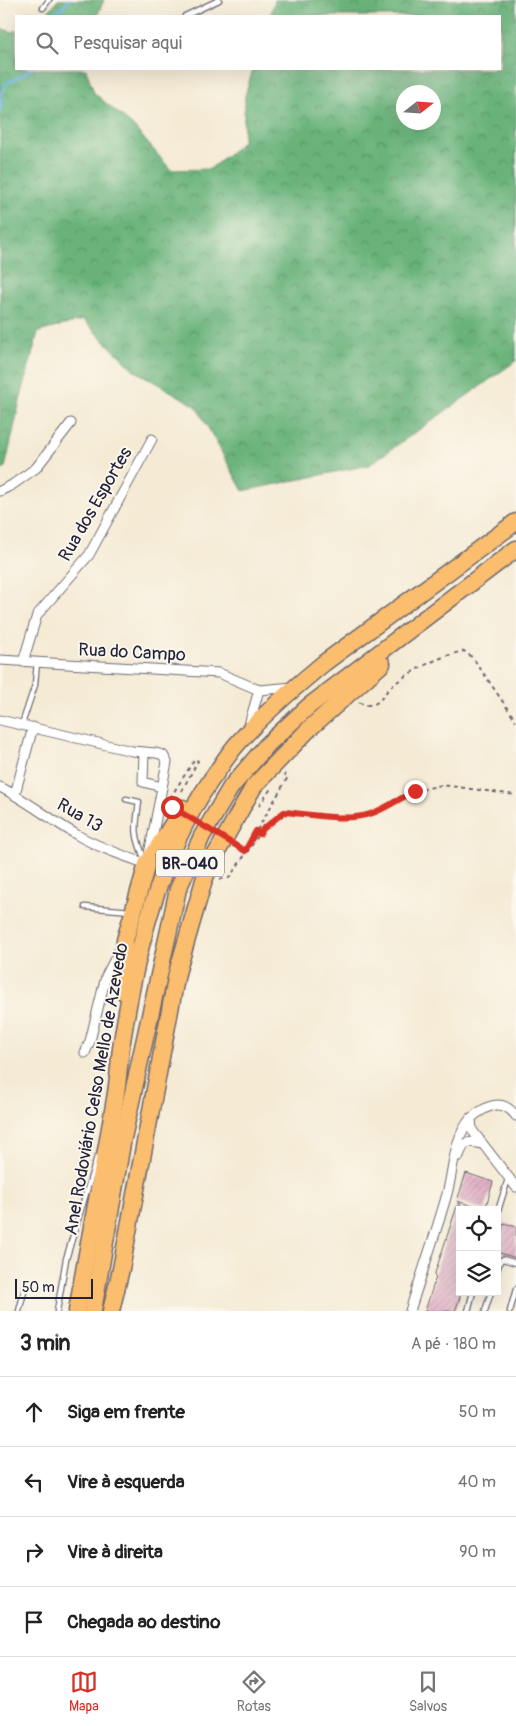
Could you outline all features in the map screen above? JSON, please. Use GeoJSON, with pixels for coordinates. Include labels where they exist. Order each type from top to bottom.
{"type":"FeatureCollection","features":[{"type":"Feature","properties":{"kind":"highway","name":"Anel Rodoviário Celso Mello de Azevedo"},"geometry":{"type":"LineString","coordinates":[[77,1311],[116,1096],[122,1036],[145,931],[159,885],[178,838],[210,782],[238,744],[297,686],[324,663],[516,522]]}},
{"type":"Feature","properties":{"kind":"highway","name":"Anel Rodoviário Celso Mello de Azevedo"},"geometry":{"type":"LineString","coordinates":[[93,1311],[123,1138],[178,889],[202,836],[231,788],[267,745],[309,706],[516,549]]}},
{"type":"Feature","properties":{"kind":"highway"},"geometry":{"type":"LineString","coordinates":[[111,1311],[121,1269],[177,973],[204,880],[212,860],[230,838],[254,786],[310,728],[377,667],[445,613],[465,589]]}},
{"type":"Feature","properties":{"kind":"highway"},"geometry":{"type":"LineString","coordinates":[[122,1036],[125,940],[147,864],[222,747],[250,721],[276,706]]}},
{"type":"Feature","properties":{"kind":"street"},"geometry":{"type":"LineString","coordinates":[[0,491],[36,468],[71,423]]}},
{"type":"Feature","properties":{"kind":"street","name":"Rua dos Esportes"},"geometry":{"type":"LineString","coordinates":[[23,662],[37,615],[89,555],[152,438]]}},
{"type":"Feature","properties":{"kind":"street","name":"Rua do Campo"},"geometry":{"type":"LineString","coordinates":[[0,660],[219,673],[259,690],[297,686]]}},
{"type":"Feature","properties":{"kind":"street"},"geometry":{"type":"LineString","coordinates":[[250,721],[259,690]]}},
{"type":"Feature","properties":{"kind":"street"},"geometry":{"type":"LineString","coordinates":[[0,720],[33,726],[132,751],[156,752],[163,755],[167,762],[147,864]]}},
{"type":"Feature","properties":{"kind":"street"},"geometry":{"type":"LineString","coordinates":[[15,794],[33,726]]}},
{"type":"Feature","properties":{"kind":"street"},"geometry":{"type":"LineString","coordinates":[[144,752],[143,782],[162,787]]}},
{"type":"Feature","properties":{"kind":"street","name":"Rua 13"},"geometry":{"type":"LineString","coordinates":[[0,787],[15,794],[79,836],[111,851],[147,864]]}},
{"type":"Feature","properties":{"kind":"street"},"geometry":{"type":"LineString","coordinates":[[85,1053],[90,1041],[106,976],[125,940]]}},
{"type":"Feature","properties":{"kind":"street"},"geometry":{"type":"LineString","coordinates":[[410,1311],[447,1193],[454,1156],[464,1127],[484,1108],[496,1104],[511,1110],[516,1116]]}},
{"type":"Feature","properties":{"kind":"street"},"geometry":{"type":"LineString","coordinates":[[472,1118],[472,1130],[516,1187]]}},
{"type":"Feature","properties":{"kind":"street"},"geometry":{"type":"LineString","coordinates":[[450,1177],[463,1146],[473,1141],[482,1144]]}},
{"type":"Feature","properties":{"kind":"lane"},"geometry":{"type":"LineString","coordinates":[[43,8],[49,0]]}},
{"type":"Feature","properties":{"kind":"lane"},"geometry":{"type":"LineString","coordinates":[[187,15],[219,0]]}},
{"type":"Feature","properties":{"kind":"lane"},"geometry":{"type":"LineString","coordinates":[[22,724],[35,685],[37,662]]}},
{"type":"Feature","properties":{"kind":"lane"},"geometry":{"type":"LineString","coordinates":[[126,799],[138,802],[135,824],[136,841],[147,864]]}},
{"type":"Feature","properties":{"kind":"lane"},"geometry":{"type":"LineString","coordinates":[[85,907],[134,912]]}},
{"type":"Feature","properties":{"kind":"lane"},"geometry":{"type":"LineString","coordinates":[[102,1141],[116,1096]]}},
{"type":"Feature","properties":{"kind":"lane"},"geometry":{"type":"LineString","coordinates":[[57,1311],[66,1259],[99,1150]]}},
{"type":"Feature","properties":{"kind":"lane"},"geometry":{"type":"LineString","coordinates":[[500,1206],[509,1177]]}},
{"type":"Feature","properties":{"kind":"lane"},"geometry":{"type":"LineString","coordinates":[[501,1260],[503,1259],[516,1263]]}},
{"type":"Feature","properties":{"kind":"lane"},"geometry":{"type":"LineString","coordinates":[[19,1311],[25,1288]]}},
{"type":"Feature","properties":{"kind":"lane"},"geometry":{"type":"LineString","coordinates":[[510,1311],[516,1289]]}},
{"type":"Feature","properties":{"kind":"lane"},"geometry":{"type":"LineString","coordinates":[[468,1311],[472,1296]]}},
{"type":"Feature","properties":{"kind":"lane"},"geometry":{"type":"LineString","coordinates":[[486,1311],[490,1296]]}},
{"type":"Feature","properties":{"kind":"path"},"geometry":{"type":"LineString","coordinates":[[349,693],[353,698],[366,705],[376,704],[392,686],[414,672],[452,653],[464,651],[473,658],[516,721]]}},
{"type":"Feature","properties":{"kind":"path"},"geometry":{"type":"LineString","coordinates":[[158,806],[167,802],[195,759],[198,761],[177,800]]}},
{"type":"Feature","properties":{"kind":"path"},"geometry":{"type":"LineString","coordinates":[[172,807],[245,851],[288,777],[283,773]]}},
{"type":"Feature","properties":{"kind":"path"},"geometry":{"type":"LineString","coordinates":[[204,880],[228,878],[263,829],[284,812],[348,817],[368,815],[415,791],[442,785],[516,796]]}},
{"type":"Feature","properties":{"kind":"path"},"geometry":{"type":"LineString","coordinates":[[257,809],[273,787]]}},
{"type":"Feature","properties":{"kind":"path"},"geometry":{"type":"LineString","coordinates":[[256,831],[260,834]]}},
{"type":"Feature","properties":{"kind":"green space"},"geometry":{"type":"Polygon","coordinates":[[[58,0],[104,0],[97,15],[45,15],[58,0]]]}},
{"type":"Feature","properties":{"kind":"green space"},"geometry":{"type":"Polygon","coordinates":[[[275,0],[516,0],[516,361],[369,465],[243,491],[196,406],[134,370],[83,320],[38,332],[5,468],[0,471],[0,28],[12,32],[15,30],[15,70],[86,70],[94,93],[132,125],[171,170],[210,169],[243,142],[245,96],[253,70],[501,70],[501,15],[270,15],[275,0]]]}},
{"type":"Feature","properties":{"kind":"building"},"geometry":{"type":"Polygon","coordinates":[[[466,1173],[493,1182],[486,1206],[473,1206],[457,1201],[466,1173]]]}},
{"type":"Feature","properties":{"kind":"building"},"geometry":{"type":"Polygon","coordinates":[[[456,1209],[456,1296],[460,1297],[455,1311],[425,1311],[436,1277],[434,1276],[456,1209]]]}},
{"type":"Feature","properties":{"kind":"building"},"geometry":{"type":"Polygon","coordinates":[[[504,1223],[516,1227],[516,1258],[501,1253],[501,1232],[504,1223]]]}},
{"type":"Feature","properties":{"kind":"waterway"},"geometry":{"type":"LineString","coordinates":[[54,15],[69,0]]}},
{"type":"Feature","properties":{"kind":"waterway"},"geometry":{"type":"LineString","coordinates":[[0,111],[4,85],[30,70]]}},
{"type":"Feature","properties":{"kind":"route"},"geometry":{"type":"LineString","coordinates":[[172,807],[245,851],[256,831],[260,834],[277,816],[284,812],[320,816],[348,817],[368,815],[415,791]]}}]}
